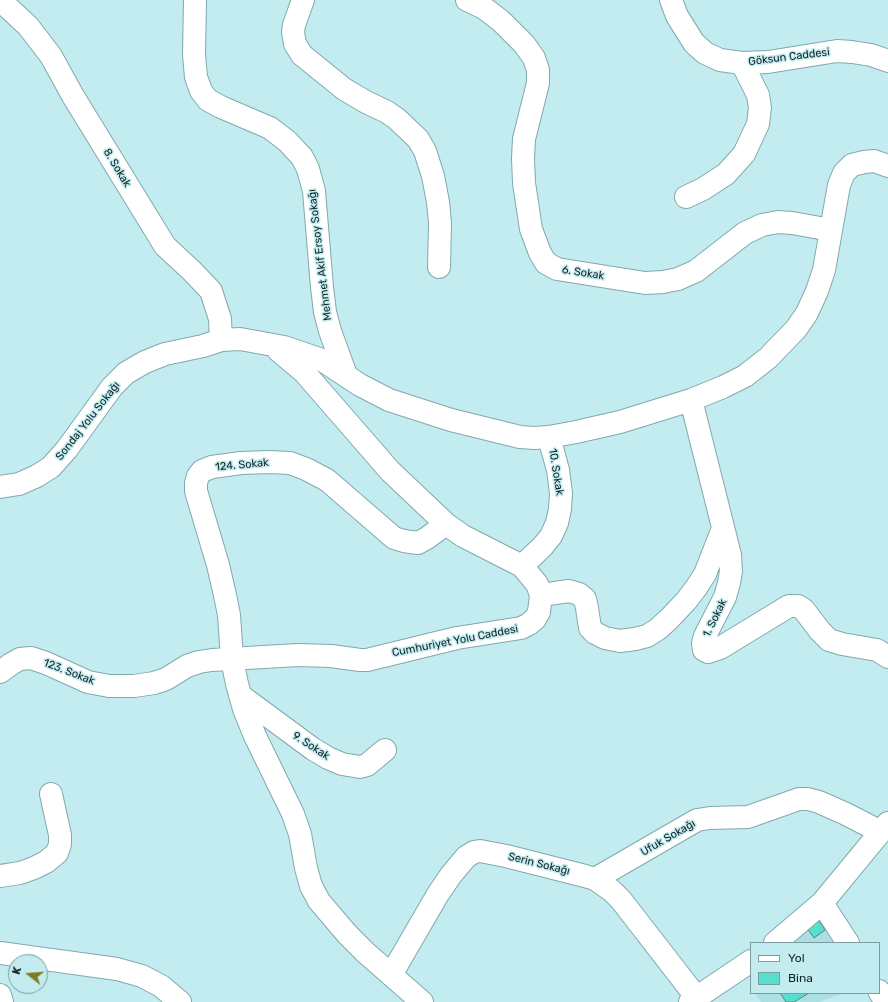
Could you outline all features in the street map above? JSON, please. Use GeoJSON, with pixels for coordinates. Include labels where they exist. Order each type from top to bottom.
{"type":"FeatureCollection","features":[{"type":"Feature","properties":{"kind":"street","name":"8. Sokak"},"geometry":{"type":"LineString","coordinates":[[0,0],[28,26],[51,56],[73,96],[166,246],[212,291],[220,319],[221,340]]}},
{"type":"Feature","properties":{"kind":"street","name":"Mehmet Akif Ersoy Sokağı"},"geometry":{"type":"LineString","coordinates":[[195,0],[194,55],[196,77],[201,91],[208,100],[221,107],[270,128],[287,141],[302,157],[308,169],[314,198],[325,312],[330,331],[346,375]]}},
{"type":"Feature","properties":{"kind":"street"},"geometry":{"type":"LineString","coordinates":[[303,0],[293,32],[295,44],[302,55],[344,89],[397,119],[418,139],[425,151],[433,176],[438,202],[440,223],[439,267]]}},
{"type":"Feature","properties":{"kind":"street","name":"6. Sokak"},"geometry":{"type":"LineString","coordinates":[[467,0],[484,8],[501,21],[524,44],[534,58],[538,70],[538,84],[524,138],[524,183],[531,229],[540,254],[546,263],[557,269],[645,283],[663,282],[678,279],[696,271],[745,233],[762,225],[778,222],[792,223],[831,230]]}},
{"type":"Feature","properties":{"kind":"street","name":"Göksun Caddesi"},"geometry":{"type":"LineString","coordinates":[[671,0],[677,16],[694,43],[705,53],[720,60],[742,63],[768,62],[837,51],[871,55],[888,61]]}},
{"type":"Feature","properties":{"kind":"street"},"geometry":{"type":"LineString","coordinates":[[686,197],[703,189],[726,174],[744,154],[758,124],[760,108],[758,95],[742,63]]}},
{"type":"Feature","properties":{"kind":"street","name":"Sondaj Yolu Sokağı"},"geometry":{"type":"LineString","coordinates":[[0,487],[19,484],[52,467],[112,388],[126,373],[145,362],[165,354],[203,346],[221,340],[240,339],[270,344],[322,360],[389,400],[451,420],[534,438],[576,432],[620,422],[691,400],[745,376],[768,358],[796,329],[807,313],[817,291],[824,270],[839,185],[844,173],[852,165],[864,162],[874,161],[888,166]]}},
{"type":"Feature","properties":{"kind":"street"},"geometry":{"type":"LineString","coordinates":[[270,344],[304,372],[390,471],[446,524],[464,536],[522,566],[537,584],[541,595],[569,591],[579,594],[585,599],[590,628],[594,633],[605,638],[620,641],[647,636],[669,619],[686,601],[705,574],[723,528]]}},
{"type":"Feature","properties":{"kind":"street","name":"1. Sokak"},"geometry":{"type":"LineString","coordinates":[[691,400],[730,555],[731,570],[730,583],[725,597],[705,636],[703,644],[704,650],[708,652],[720,648],[789,606],[798,606],[804,610],[820,631],[830,640],[842,644],[877,650],[888,657]]}},
{"type":"Feature","properties":{"kind":"street","name":"10. Sokak"},"geometry":{"type":"LineString","coordinates":[[522,566],[551,536],[557,523],[560,509],[561,493],[558,470],[549,436]]}},
{"type":"Feature","properties":{"kind":"street","name":"124. Sokak"},"geometry":{"type":"LineString","coordinates":[[232,659],[229,615],[225,595],[218,565],[196,491],[198,476],[202,471],[212,467],[241,463],[290,463],[306,469],[327,480],[394,538],[418,543],[446,524]]}},
{"type":"Feature","properties":{"kind":"street","name":"Cumhuriyet Yolu Caddesi"},"geometry":{"type":"LineString","coordinates":[[232,659],[280,655],[318,655],[360,660],[457,638],[521,628],[529,624],[539,612],[541,595]]}},
{"type":"Feature","properties":{"kind":"street","name":"123. Sokak"},"geometry":{"type":"LineString","coordinates":[[0,672],[20,659],[31,658],[46,662],[88,682],[108,686],[134,686],[154,683],[166,679],[187,666],[199,662],[232,659]]}},
{"type":"Feature","properties":{"kind":"street"},"geometry":{"type":"LineString","coordinates":[[232,659],[241,696],[255,736],[293,814],[300,834],[311,886],[319,901],[347,934],[422,1002]]}},
{"type":"Feature","properties":{"kind":"street","name":"9. Sokak"},"geometry":{"type":"LineString","coordinates":[[241,696],[313,749],[342,764],[360,767],[367,765],[385,750]]}},
{"type":"Feature","properties":{"kind":"street"},"geometry":{"type":"LineString","coordinates":[[0,876],[20,873],[34,868],[46,862],[57,853],[60,844],[60,835],[51,794]]}},
{"type":"Feature","properties":{"kind":"street","name":"Ufuk Sokağı"},"geometry":{"type":"LineString","coordinates":[[595,879],[697,820],[710,818],[748,817],[799,800],[808,799],[819,802],[884,828]]}},
{"type":"Feature","properties":{"kind":"street"},"geometry":{"type":"LineString","coordinates":[[776,942],[822,903],[884,828]]}},
{"type":"Feature","properties":{"kind":"street","name":"Serin Sokağı"},"geometry":{"type":"LineString","coordinates":[[391,975],[438,894],[451,875],[466,857],[474,852],[480,851],[506,856],[595,879],[612,891],[621,900],[694,1000]]}},
{"type":"Feature","properties":{"kind":"street"},"geometry":{"type":"LineString","coordinates":[[822,903],[847,942]]}},
{"type":"Feature","properties":{"kind":"street"},"geometry":{"type":"LineString","coordinates":[[0,953],[117,969],[142,976],[161,986],[180,1002]]}},
{"type":"Feature","properties":{"kind":"street"},"geometry":{"type":"LineString","coordinates":[[694,1000],[750,962]]}},
{"type":"Feature","properties":{"kind":"street"},"geometry":{"type":"LineString","coordinates":[[880,993],[886,1002]]}},
{"type":"Feature","properties":{"kind":"street"},"geometry":{"type":"LineString","coordinates":[[0,995],[2,1002]]}},
{"type":"Feature","properties":{"kind":"shaded area"},"geometry":{"type":"Polygon","coordinates":[[[818,919],[834,942],[787,942],[818,919]]]}},
{"type":"Feature","properties":{"kind":"shaded area"},"geometry":{"type":"Polygon","coordinates":[[[756,994],[841,994],[819,1002],[761,1002],[756,994]]]}},
{"type":"Feature","properties":{"kind":"building"},"geometry":{"type":"Polygon","coordinates":[[[818,919],[825,930],[814,938],[807,928],[818,919]]]}},
{"type":"Feature","properties":{"kind":"building"},"geometry":{"type":"Polygon","coordinates":[[[781,994],[807,994],[794,1002],[786,1002],[781,994]]]}}]}
